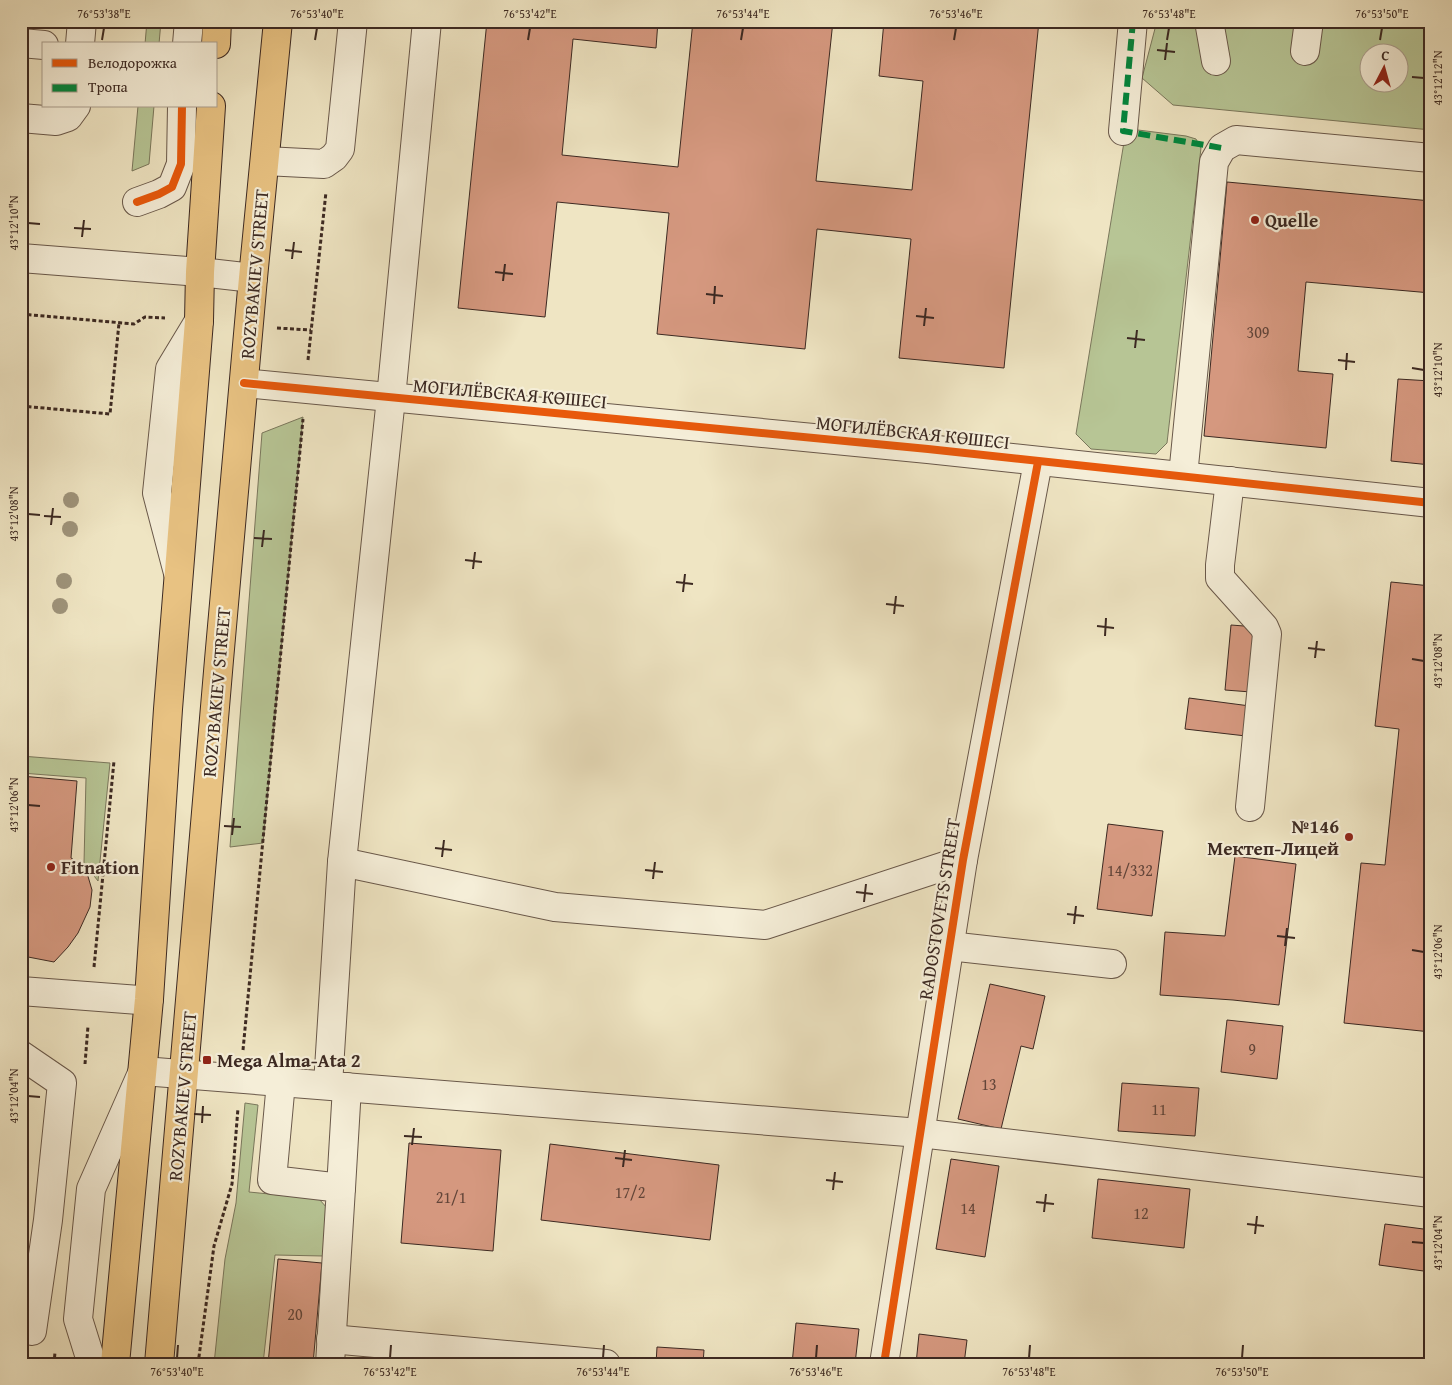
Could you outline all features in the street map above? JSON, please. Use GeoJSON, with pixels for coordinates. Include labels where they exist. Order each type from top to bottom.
{"type":"FeatureCollection","features":[{"type":"Feature","properties":{"kind":"main road"},"geometry":{"type":"LineString","coordinates":[[216,42],[217,21]]}},
{"type":"Feature","properties":{"kind":"main road","name":"ROZYBAKIEV STREET"},"geometry":{"type":"LineString","coordinates":[[159,1364],[217,680],[278,21]]}},
{"type":"Feature","properties":{"kind":"main road"},"geometry":{"type":"LineString","coordinates":[[115,1364],[149,999],[168,709],[199,321],[200,272],[211,108]]}},
{"type":"Feature","properties":{"kind":"street"},"geometry":{"type":"LineString","coordinates":[[80,42],[82,21]]}},
{"type":"Feature","properties":{"kind":"street"},"geometry":{"type":"LineString","coordinates":[[187,42],[188,21]]}},
{"type":"Feature","properties":{"kind":"street"},"geometry":{"type":"LineString","coordinates":[[265,160],[324,164],[334,157],[340,148],[353,21]]}},
{"type":"Feature","properties":{"kind":"street"},"geometry":{"type":"LineString","coordinates":[[427,21],[391,398],[342,862],[338,1086],[341,1188],[330,1352],[606,1364]]}},
{"type":"Feature","properties":{"kind":"street"},"geometry":{"type":"LineString","coordinates":[[1123,131],[1133,21]]}},
{"type":"Feature","properties":{"kind":"street"},"geometry":{"type":"LineString","coordinates":[[1209,21],[1216,61]]}},
{"type":"Feature","properties":{"kind":"street"},"geometry":{"type":"LineString","coordinates":[[1305,51],[1309,21]]}},
{"type":"Feature","properties":{"kind":"street"},"geometry":{"type":"LineString","coordinates":[[21,43],[42,45]]}},
{"type":"Feature","properties":{"kind":"street"},"geometry":{"type":"LineString","coordinates":[[21,118],[56,121],[68,117],[75,108]]}},
{"type":"Feature","properties":{"kind":"street"},"geometry":{"type":"LineString","coordinates":[[137,202],[172,187],[181,164],[182,108]]}},
{"type":"Feature","properties":{"kind":"street"},"geometry":{"type":"LineString","coordinates":[[1182,476],[1214,162],[1222,148],[1236,140],[1431,158]]}},
{"type":"Feature","properties":{"kind":"street"},"geometry":{"type":"LineString","coordinates":[[21,258],[253,278]]}},
{"type":"Feature","properties":{"kind":"street","name":"МОГИЛЁВСКАЯ КӨШЕСІ"},"geometry":{"type":"LineString","coordinates":[[244,383],[918,448],[1431,503]]}},
{"type":"Feature","properties":{"kind":"street","name":"RADOSTOVETS STREET"},"geometry":{"type":"LineString","coordinates":[[884,1364],[963,860],[1038,462]]}},
{"type":"Feature","properties":{"kind":"street"},"geometry":{"type":"LineString","coordinates":[[1230,481],[1220,578],[1264,627],[1267,634],[1250,808]]}},
{"type":"Feature","properties":{"kind":"street"},"geometry":{"type":"LineString","coordinates":[[342,862],[555,907],[765,925],[963,860]]}},
{"type":"Feature","properties":{"kind":"street"},"geometry":{"type":"LineString","coordinates":[[950,946],[1112,964]]}},
{"type":"Feature","properties":{"kind":"street"},"geometry":{"type":"LineString","coordinates":[[21,991],[139,1000],[149,999]]}},
{"type":"Feature","properties":{"kind":"street"},"geometry":{"type":"LineString","coordinates":[[21,1055],[62,1084],[48,1220],[32,1331]]}},
{"type":"Feature","properties":{"kind":"street"},"geometry":{"type":"LineString","coordinates":[[92,1364],[78,1319],[91,1189],[143,1071],[920,1133],[1431,1192]]}},
{"type":"Feature","properties":{"kind":"street"},"geometry":{"type":"LineString","coordinates":[[281,1082],[272,1180],[341,1188]]}},
{"type":"Feature","properties":{"kind":"path"},"geometry":{"type":"LineString","coordinates":[[198,1364],[214,1246],[232,1184],[311,330],[326,192]]}},
{"type":"Feature","properties":{"kind":"path"},"geometry":{"type":"LineString","coordinates":[[21,314],[134,324],[145,317],[168,318]]}},
{"type":"Feature","properties":{"kind":"path"},"geometry":{"type":"LineString","coordinates":[[21,406],[110,414],[119,323]]}},
{"type":"Feature","properties":{"kind":"path"},"geometry":{"type":"LineString","coordinates":[[277,328],[311,330]]}},
{"type":"Feature","properties":{"kind":"path"},"geometry":{"type":"LineString","coordinates":[[85,1064],[90,996],[114,762]]}},
{"type":"Feature","properties":{"kind":"green space"},"geometry":{"type":"Polygon","coordinates":[[[147,21],[161,21],[159,42],[145,42],[147,21]]]}},
{"type":"Feature","properties":{"kind":"green space"},"geometry":{"type":"Polygon","coordinates":[[[1157,21],[1431,21],[1431,130],[1173,105],[1142,78],[1157,21]]]}},
{"type":"Feature","properties":{"kind":"green space"},"geometry":{"type":"Polygon","coordinates":[[[138,108],[154,108],[149,164],[132,171],[138,108]]]}},
{"type":"Feature","properties":{"kind":"green space"},"geometry":{"type":"Polygon","coordinates":[[[1138,130],[1186,136],[1196,139],[1201,148],[1167,443],[1156,454],[1091,449],[1076,434],[1124,142],[1130,134],[1138,130]]]}},
{"type":"Feature","properties":{"kind":"green space"},"geometry":{"type":"Polygon","coordinates":[[[303,417],[263,843],[230,847],[262,433],[303,417]]]}},
{"type":"Feature","properties":{"kind":"green space"},"geometry":{"type":"Polygon","coordinates":[[[21,756],[110,763],[98,881],[84,863],[86,778],[21,773],[21,756]]]}},
{"type":"Feature","properties":{"kind":"green space"},"geometry":{"type":"Polygon","coordinates":[[[245,1103],[258,1105],[249,1192],[319,1199],[328,1209],[323,1256],[275,1255],[263,1364],[214,1364],[225,1259],[236,1203],[245,1103]]]}},
{"type":"Feature","properties":{"kind":"building"},"geometry":{"type":"Polygon","coordinates":[[[487,21],[658,21],[656,48],[573,39],[562,155],[678,167],[693,21],[833,21],[816,181],[912,190],[923,81],[879,76],[884,21],[1039,21],[1004,368],[899,358],[911,239],[817,229],[805,349],[657,334],[669,213],[557,202],[545,317],[458,308],[487,21]]]}},
{"type":"Feature","properties":{"kind":"building"},"geometry":{"type":"Polygon","coordinates":[[[1227,182],[1431,201],[1431,293],[1306,282],[1298,371],[1333,374],[1326,448],[1204,436],[1227,182]]]}},
{"type":"Feature","properties":{"kind":"building"},"geometry":{"type":"Polygon","coordinates":[[[1398,379],[1431,381],[1431,465],[1391,461],[1398,379]]]}},
{"type":"Feature","properties":{"kind":"building"},"geometry":{"type":"Polygon","coordinates":[[[1391,582],[1431,586],[1431,1032],[1344,1023],[1361,863],[1385,865],[1399,729],[1375,726],[1391,582]]]}},
{"type":"Feature","properties":{"kind":"building"},"geometry":{"type":"Polygon","coordinates":[[[1231,625],[1257,627],[1251,692],[1225,690],[1231,625]]]}},
{"type":"Feature","properties":{"kind":"building"},"geometry":{"type":"Polygon","coordinates":[[[1189,698],[1250,706],[1246,736],[1185,729],[1189,698]]]}},
{"type":"Feature","properties":{"kind":"building","name":"Fitnation"},"geometry":{"type":"Polygon","coordinates":[[[21,776],[77,781],[71,858],[87,873],[92,890],[90,907],[78,933],[54,962],[21,955],[21,776]]]}},
{"type":"Feature","properties":{"kind":"building"},"geometry":{"type":"Polygon","coordinates":[[[1108,824],[1163,831],[1152,916],[1097,909],[1108,824]]]}},
{"type":"Feature","properties":{"kind":"building"},"geometry":{"type":"Polygon","coordinates":[[[1235,856],[1296,864],[1279,1005],[1160,995],[1165,932],[1225,936],[1235,856]]]}},
{"type":"Feature","properties":{"kind":"building"},"geometry":{"type":"Polygon","coordinates":[[[990,984],[1045,996],[1033,1049],[1021,1046],[1001,1129],[958,1119],[990,984]]]}},
{"type":"Feature","properties":{"kind":"building"},"geometry":{"type":"Polygon","coordinates":[[[1227,1020],[1283,1026],[1277,1079],[1221,1072],[1227,1020]]]}},
{"type":"Feature","properties":{"kind":"building"},"geometry":{"type":"Polygon","coordinates":[[[1122,1083],[1199,1088],[1195,1136],[1118,1131],[1122,1083]]]}},
{"type":"Feature","properties":{"kind":"building"},"geometry":{"type":"Polygon","coordinates":[[[409,1143],[501,1150],[493,1251],[401,1243],[409,1143]]]}},
{"type":"Feature","properties":{"kind":"building"},"geometry":{"type":"Polygon","coordinates":[[[550,1144],[719,1165],[710,1240],[541,1220],[550,1144]]]}},
{"type":"Feature","properties":{"kind":"building"},"geometry":{"type":"Polygon","coordinates":[[[951,1159],[999,1166],[985,1257],[936,1249],[951,1159]]]}},
{"type":"Feature","properties":{"kind":"building"},"geometry":{"type":"Polygon","coordinates":[[[1098,1179],[1190,1189],[1184,1248],[1092,1238],[1098,1179]]]}},
{"type":"Feature","properties":{"kind":"building"},"geometry":{"type":"Polygon","coordinates":[[[1385,1224],[1431,1230],[1431,1272],[1379,1265],[1385,1224]]]}},
{"type":"Feature","properties":{"kind":"building"},"geometry":{"type":"Polygon","coordinates":[[[278,1259],[322,1263],[313,1364],[268,1364],[278,1259]]]}},
{"type":"Feature","properties":{"kind":"building"},"geometry":{"type":"Polygon","coordinates":[[[796,1323],[859,1329],[855,1364],[792,1364],[796,1323]]]}},
{"type":"Feature","properties":{"kind":"building"},"geometry":{"type":"Polygon","coordinates":[[[919,1334],[967,1340],[964,1364],[916,1364],[919,1334]]]}},
{"type":"Feature","properties":{"kind":"building"},"geometry":{"type":"Polygon","coordinates":[[[657,1347],[704,1350],[703,1364],[656,1364],[657,1347]]]}},
{"type":"Feature","properties":{"kind":"marked path"},"geometry":{"type":"LineString","coordinates":[[1133,21],[1123,131],[1222,148]]}},
{"type":"Feature","properties":{"kind":"cycle path"},"geometry":{"type":"LineString","coordinates":[[137,202],[172,187],[181,164],[182,108]]}},
{"type":"Feature","properties":{"kind":"cycle path"},"geometry":{"type":"LineString","coordinates":[[244,383],[928,449],[1431,503]]}},
{"type":"Feature","properties":{"kind":"cycle path"},"geometry":{"type":"LineString","coordinates":[[884,1364],[963,860],[1038,462]]}},
{"type":"Feature","properties":{"kind":"place","name":"Quelle"},"geometry":{"type":"Point","coordinates":[1255,220]}},
{"type":"Feature","properties":{"kind":"place","name":"№146 Мектеп-Лицей"},"geometry":{"type":"Point","coordinates":[1349,837]}},
{"type":"Feature","properties":{"kind":"place","name":"Fitnation"},"geometry":{"type":"Point","coordinates":[51,867]}},
{"type":"Feature","properties":{"kind":"place","name":"Mega Alma-Ata 2"},"geometry":{"type":"Point","coordinates":[207,1060]}}]}
